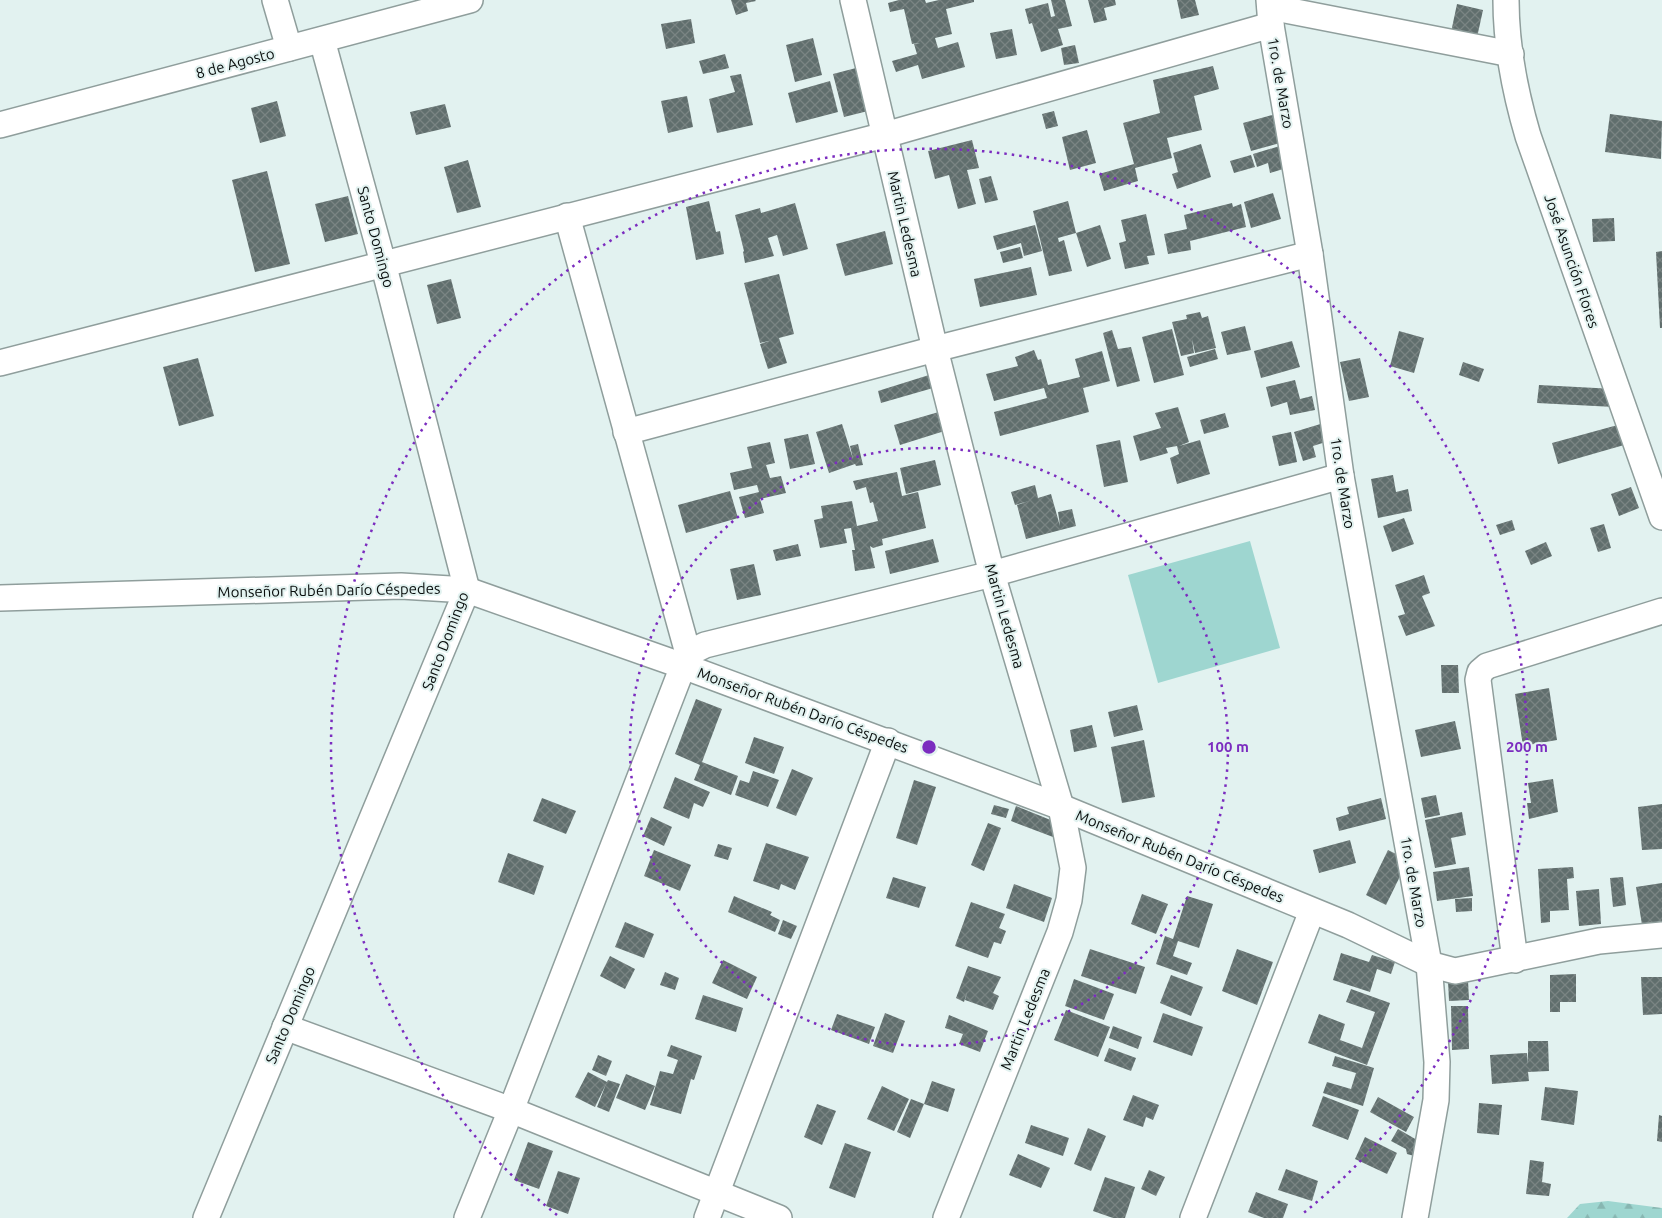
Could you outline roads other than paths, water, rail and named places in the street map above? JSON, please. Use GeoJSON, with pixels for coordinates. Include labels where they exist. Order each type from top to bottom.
{"type":"FeatureCollection","features":[{"type":"Feature","properties":{"kind":"street"},"geometry":{"type":"LineString","coordinates":[[274,0],[289,48]]}},
{"type":"Feature","properties":{"kind":"street","name":"8 de Agosto"},"geometry":{"type":"LineString","coordinates":[[0,125],[470,0]]}},
{"type":"Feature","properties":{"kind":"street","name":"Martin Ledesma"},"geometry":{"type":"LineString","coordinates":[[853,0],[935,348],[992,574],[1061,807],[1073,868],[1069,900],[1060,932],[946,1218]]}},
{"type":"Feature","properties":{"kind":"street","name":"José Asunción Flores"},"geometry":{"type":"LineString","coordinates":[[1506,0],[1516,96],[1528,136],[1662,518]]}},
{"type":"Feature","properties":{"kind":"street"},"geometry":{"type":"LineString","coordinates":[[0,363],[885,135],[1270,11],[1511,54]]}},
{"type":"Feature","properties":{"kind":"street","name":"1ro. de Marzo"},"geometry":{"type":"LineString","coordinates":[[1270,11],[1310,254],[1341,476],[1428,964],[1437,1062],[1436,1100],[1415,1218]]}},
{"type":"Feature","properties":{"kind":"street","name":"Santo Domingo"},"geometry":{"type":"LineString","coordinates":[[206,1218],[467,590],[383,263],[322,40]]}},
{"type":"Feature","properties":{"kind":"street"},"geometry":{"type":"LineString","coordinates":[[567,216],[686,661]]}},
{"type":"Feature","properties":{"kind":"street"},"geometry":{"type":"LineString","coordinates":[[626,432],[935,348],[1310,254]]}},
{"type":"Feature","properties":{"kind":"street"},"geometry":{"type":"LineString","coordinates":[[467,1218],[686,661],[693,651],[705,645],[992,574],[1341,476]]}},
{"type":"Feature","properties":{"kind":"street","name":"Monseñor Rubén Darío Céspedes"},"geometry":{"type":"LineString","coordinates":[[0,598],[401,586],[467,590],[686,661],[1061,807],[1312,911],[1348,924],[1428,964],[1455,971],[1599,941],[1662,935]]}},
{"type":"Feature","properties":{"kind":"street"},"geometry":{"type":"LineString","coordinates":[[1514,960],[1478,680],[1480,672],[1487,666],[1662,611]]}},
{"type":"Feature","properties":{"kind":"street"},"geometry":{"type":"LineString","coordinates":[[707,1218],[888,741]]}},
{"type":"Feature","properties":{"kind":"street"},"geometry":{"type":"LineString","coordinates":[[1193,1218],[1312,911]]}},
{"type":"Feature","properties":{"kind":"street"},"geometry":{"type":"LineString","coordinates":[[286,1027],[511,1110],[779,1218]]}}]}
